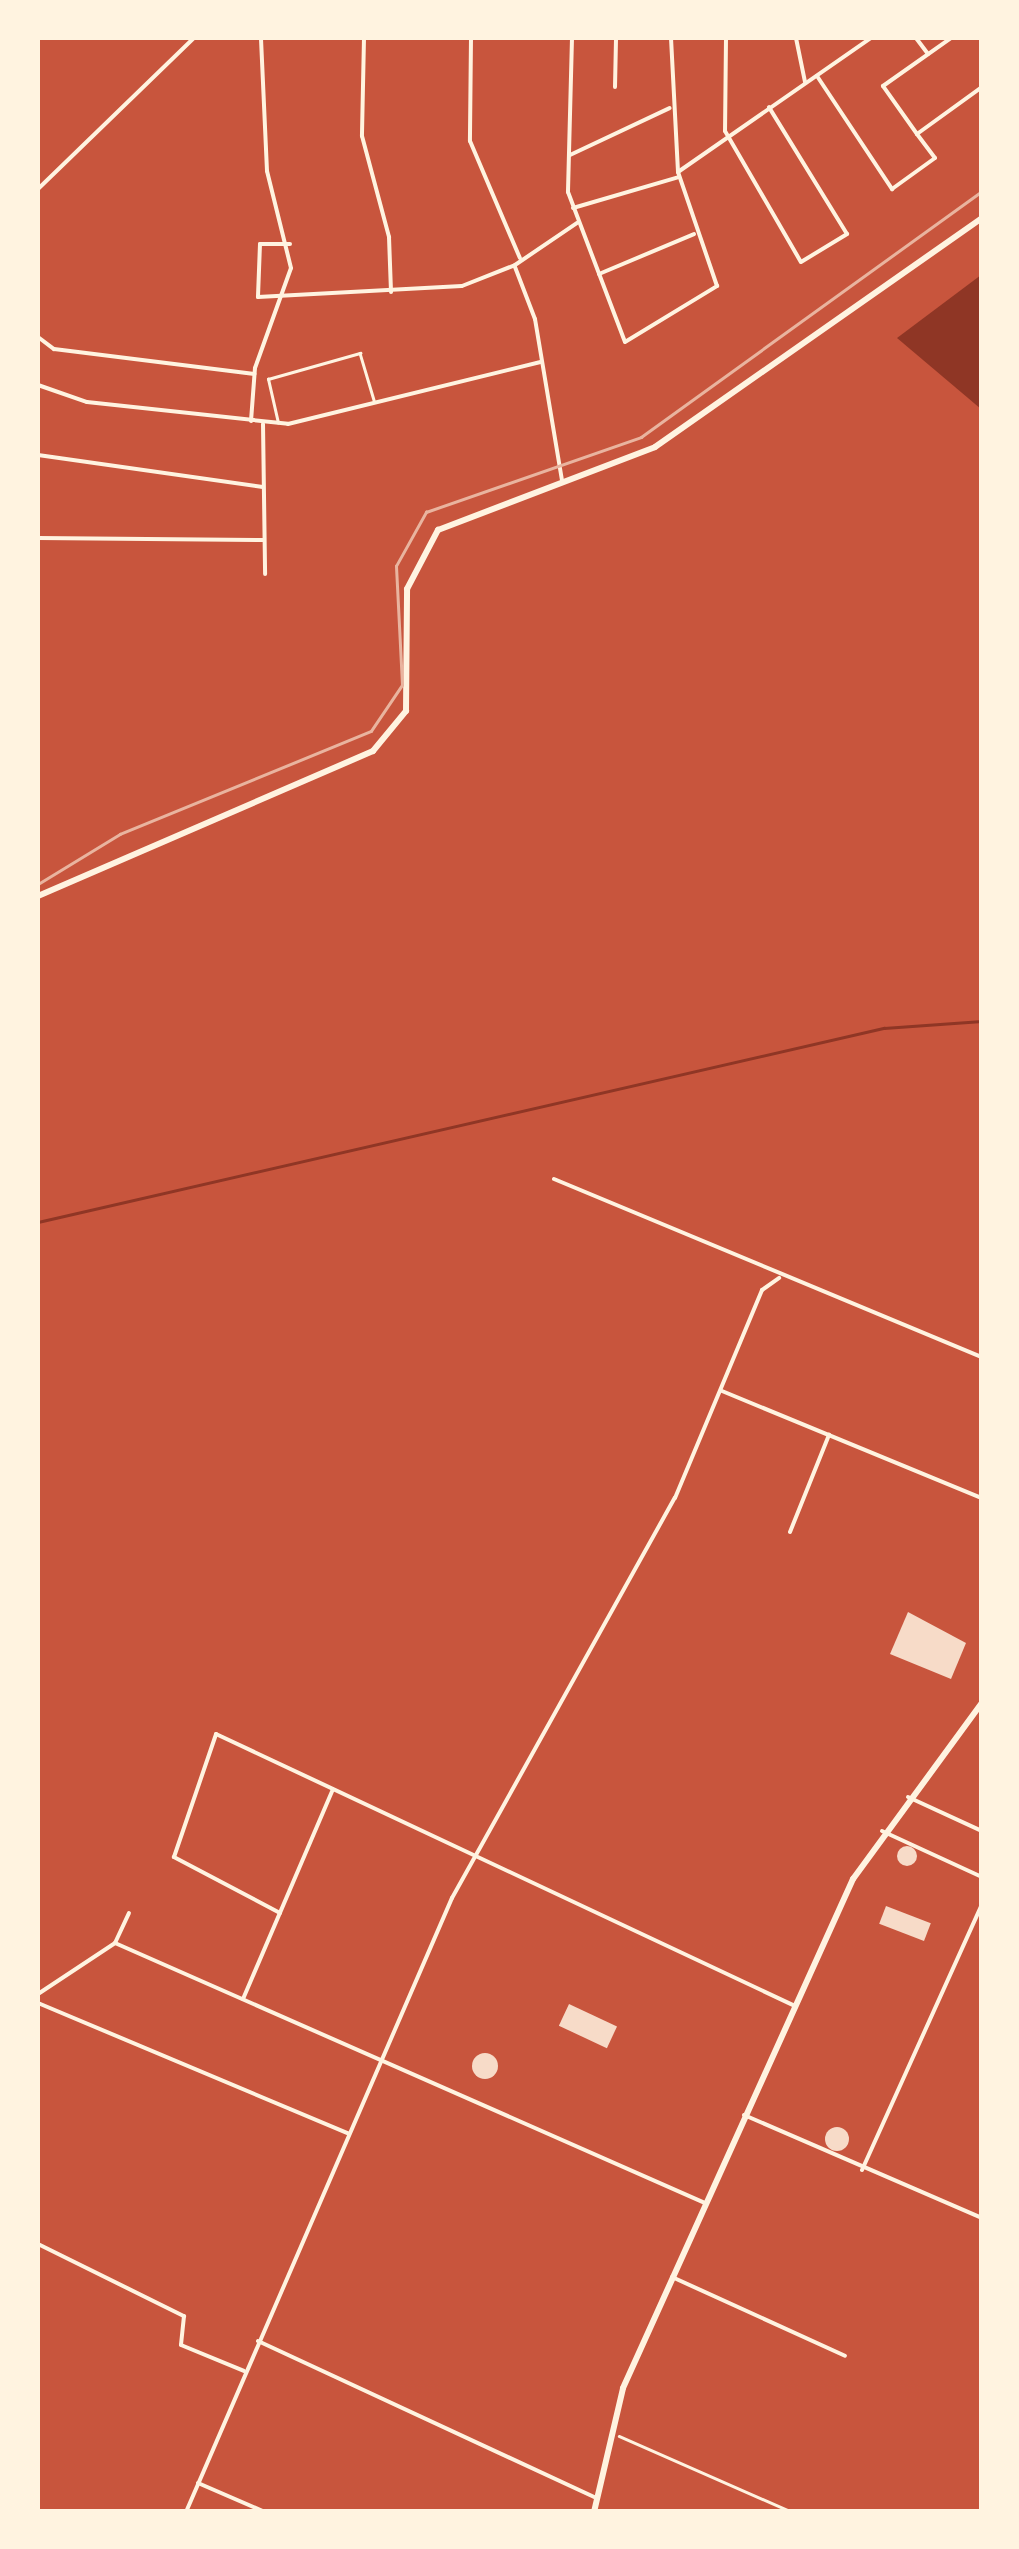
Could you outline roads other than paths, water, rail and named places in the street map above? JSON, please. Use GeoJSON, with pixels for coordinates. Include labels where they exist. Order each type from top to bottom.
{"type":"FeatureCollection","features":[{"type":"Feature","properties":{"kind":"main road"},"geometry":{"type":"LineString","coordinates":[[38,896],[374,751],[410,694],[407,590],[425,544],[464,513],[562,481],[668,439],[982,218]]}},
{"type":"Feature","properties":{"kind":"main road"},"geometry":{"type":"LineString","coordinates":[[594,2512],[608,2433],[672,2277],[795,2006],[882,1831],[982,1703]]}},
{"type":"Feature","properties":{"kind":"street"},"geometry":{"type":"LineString","coordinates":[[38,189],[194,38]]}},
{"type":"Feature","properties":{"kind":"street"},"geometry":{"type":"LineString","coordinates":[[251,422],[254,374],[288,297],[290,244],[266,171],[261,38]]}},
{"type":"Feature","properties":{"kind":"street"},"geometry":{"type":"LineString","coordinates":[[364,38],[362,136],[389,237],[391,292]]}},
{"type":"Feature","properties":{"kind":"street"},"geometry":{"type":"LineString","coordinates":[[471,38],[470,140],[520,258]]}},
{"type":"Feature","properties":{"kind":"street"},"geometry":{"type":"LineString","coordinates":[[572,38],[573,208],[626,342],[717,286],[694,234],[678,174],[670,108],[671,38]]}},
{"type":"Feature","properties":{"kind":"street"},"geometry":{"type":"LineString","coordinates":[[616,38],[616,87]]}},
{"type":"Feature","properties":{"kind":"street"},"geometry":{"type":"LineString","coordinates":[[726,38],[728,139],[801,262],[847,234],[769,107]]}},
{"type":"Feature","properties":{"kind":"street"},"geometry":{"type":"LineString","coordinates":[[796,38],[805,82]]}},
{"type":"Feature","properties":{"kind":"street"},"geometry":{"type":"LineString","coordinates":[[573,208],[678,174],[871,38]]}},
{"type":"Feature","properties":{"kind":"street"},"geometry":{"type":"LineString","coordinates":[[916,38],[928,54]]}},
{"type":"Feature","properties":{"kind":"street"},"geometry":{"type":"LineString","coordinates":[[817,76],[892,189],[934,158],[883,86],[951,38]]}},
{"type":"Feature","properties":{"kind":"street"},"geometry":{"type":"LineString","coordinates":[[917,134],[982,87]]}},
{"type":"Feature","properties":{"kind":"street"},"geometry":{"type":"LineString","coordinates":[[570,155],[670,108]]}},
{"type":"Feature","properties":{"kind":"street"},"geometry":{"type":"LineString","coordinates":[[290,244],[260,244],[258,298],[462,286],[515,265],[578,222]]}},
{"type":"Feature","properties":{"kind":"street"},"geometry":{"type":"LineString","coordinates":[[598,274],[694,234]]}},
{"type":"Feature","properties":{"kind":"street"},"geometry":{"type":"LineString","coordinates":[[515,265],[540,362],[562,481]]}},
{"type":"Feature","properties":{"kind":"street"},"geometry":{"type":"LineString","coordinates":[[38,337],[54,349],[254,374]]}},
{"type":"Feature","properties":{"kind":"street"},"geometry":{"type":"LineString","coordinates":[[38,385],[86,402],[278,424],[540,362]]}},
{"type":"Feature","properties":{"kind":"street"},"geometry":{"type":"LineString","coordinates":[[263,424],[265,574]]}},
{"type":"Feature","properties":{"kind":"street"},"geometry":{"type":"LineString","coordinates":[[38,456],[263,487]]}},
{"type":"Feature","properties":{"kind":"street"},"geometry":{"type":"LineString","coordinates":[[38,538],[264,540]]}},
{"type":"Feature","properties":{"kind":"street"},"geometry":{"type":"LineString","coordinates":[[554,1180],[760,1259],[778,1278],[982,1357]]}},
{"type":"Feature","properties":{"kind":"street"},"geometry":{"type":"LineString","coordinates":[[186,2512],[244,2372],[474,1854],[675,1498],[762,1290],[778,1278]]}},
{"type":"Feature","properties":{"kind":"street"},"geometry":{"type":"LineString","coordinates":[[720,1390],[982,1498]]}},
{"type":"Feature","properties":{"kind":"street"},"geometry":{"type":"LineString","coordinates":[[790,1532],[829,1435]]}},
{"type":"Feature","properties":{"kind":"street"},"geometry":{"type":"LineString","coordinates":[[280,1913],[174,1858],[216,1734],[795,2006]]}},
{"type":"Feature","properties":{"kind":"street"},"geometry":{"type":"LineString","coordinates":[[243,1999],[333,1789]]}},
{"type":"Feature","properties":{"kind":"street"},"geometry":{"type":"LineString","coordinates":[[908,1797],[982,1832]]}},
{"type":"Feature","properties":{"kind":"street"},"geometry":{"type":"LineString","coordinates":[[882,1831],[982,1877]]}},
{"type":"Feature","properties":{"kind":"street"},"geometry":{"type":"LineString","coordinates":[[862,2170],[982,1904]]}},
{"type":"Feature","properties":{"kind":"street"},"geometry":{"type":"LineString","coordinates":[[38,1994],[115,1943],[129,1913]]}},
{"type":"Feature","properties":{"kind":"street"},"geometry":{"type":"LineString","coordinates":[[115,1943],[705,2203]]}},
{"type":"Feature","properties":{"kind":"street"},"geometry":{"type":"LineString","coordinates":[[38,2003],[349,2134]]}},
{"type":"Feature","properties":{"kind":"street"},"geometry":{"type":"LineString","coordinates":[[744,2115],[862,2170],[982,2218]]}},
{"type":"Feature","properties":{"kind":"street"},"geometry":{"type":"LineString","coordinates":[[38,2244],[184,2316],[181,2346],[244,2372]]}},
{"type":"Feature","properties":{"kind":"street"},"geometry":{"type":"LineString","coordinates":[[672,2277],[844,2356]]}},
{"type":"Feature","properties":{"kind":"street"},"geometry":{"type":"LineString","coordinates":[[258,2341],[596,2498]]}},
{"type":"Feature","properties":{"kind":"street"},"geometry":{"type":"LineString","coordinates":[[198,2483],[266,2512]]}},
{"type":"Feature","properties":{"kind":"lane"},"geometry":{"type":"LineString","coordinates":[[278,424],[268,379],[360,354],[374,400]]}},
{"type":"Feature","properties":{"kind":"waterway"},"geometry":{"type":"LineString","coordinates":[[38,1222],[884,1028],[982,1021]]}},
{"type":"Feature","properties":{"kind":"tram line"},"geometry":{"type":"LineString","coordinates":[[38,884],[120,834],[371,731],[402,685],[396,566],[426,512],[641,437],[982,191]]}}]}
